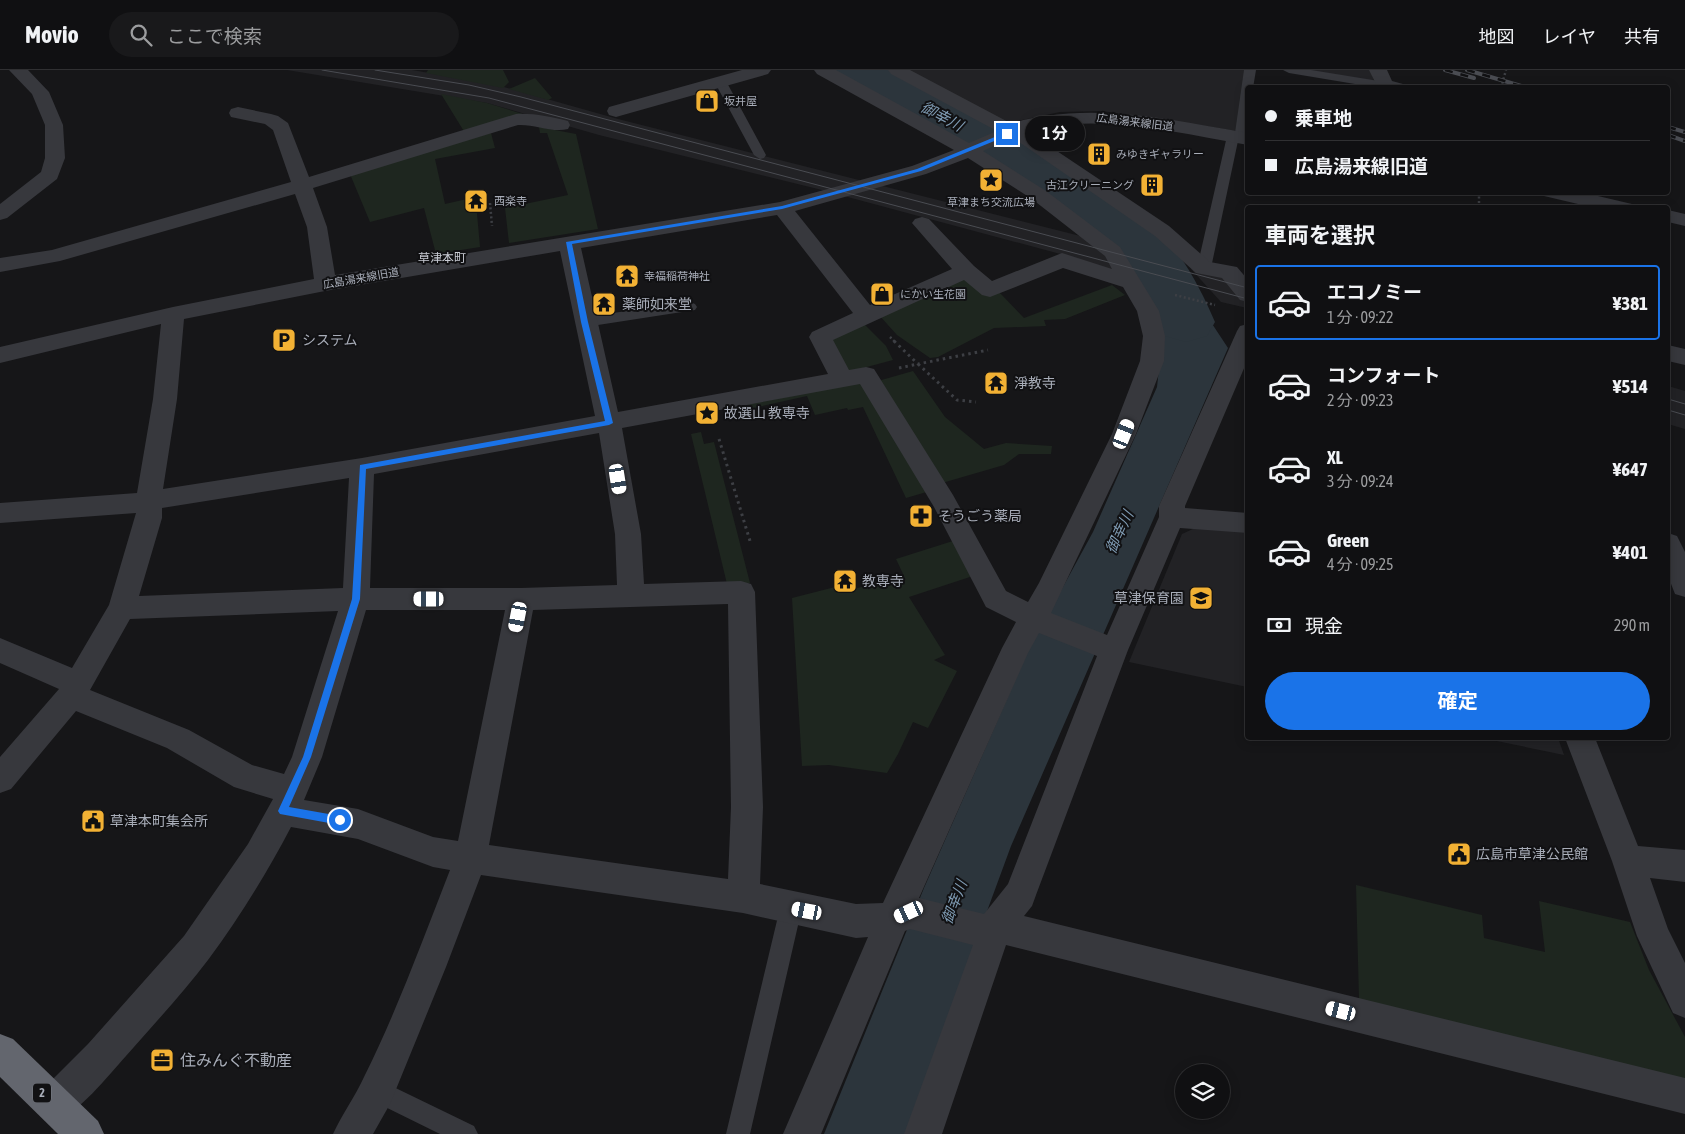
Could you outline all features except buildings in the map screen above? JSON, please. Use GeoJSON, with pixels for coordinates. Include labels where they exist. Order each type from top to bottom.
{"type":"FeatureCollection","features":[{"type":"Feature","properties":{"kind":"highway","name":"2"},"geometry":{"type":"LineString","coordinates":[[0,1052],[85,1134]]}},
{"type":"Feature","properties":{"kind":"street"},"geometry":{"type":"LineString","coordinates":[[0,214],[50,175],[55,158],[54,125],[40,92],[18,70]]}},
{"type":"Feature","properties":{"kind":"street"},"geometry":{"type":"LineString","coordinates":[[616,111],[690,81],[720,81],[762,70]]}},
{"type":"Feature","properties":{"kind":"street"},"geometry":{"type":"LineString","coordinates":[[802,1134],[901,915],[1016,648],[1036,619],[1124,434],[1152,361],[1154,336],[1148,311],[1113,252],[1039,194],[973,149],[823,70]]}},
{"type":"Feature","properties":{"kind":"street"},"geometry":{"type":"LineString","coordinates":[[896,70],[1010,133],[1029,140],[1162,231],[1204,268],[1238,274],[1245,289]]}},
{"type":"Feature","properties":{"kind":"street"},"geometry":{"type":"LineString","coordinates":[[238,113],[271,120],[281,126],[317,227],[325,284]]}},
{"type":"Feature","properties":{"kind":"street","name":"広島湯来線旧道"},"geometry":{"type":"LineString","coordinates":[[0,354],[173,314],[325,284],[782,208],[919,170],[1025,126],[1057,120],[1102,118],[1137,121],[1240,138]]}},
{"type":"Feature","properties":{"kind":"street"},"geometry":{"type":"LineString","coordinates":[[0,265],[53,256],[303,185],[516,120],[528,119],[561,125]]}},
{"type":"Feature","properties":{"kind":"street"},"geometry":{"type":"LineString","coordinates":[[1565,195],[1611,205]]}},
{"type":"Feature","properties":{"kind":"street"},"geometry":{"type":"LineString","coordinates":[[782,208],[866,315]]}},
{"type":"Feature","properties":{"kind":"street"},"geometry":{"type":"LineString","coordinates":[[1670,216],[1685,220]]}},
{"type":"Feature","properties":{"kind":"street"},"geometry":{"type":"LineString","coordinates":[[922,222],[966,271],[990,290],[1062,260],[1130,282]]}},
{"type":"Feature","properties":{"kind":"street"},"geometry":{"type":"LineString","coordinates":[[568,243],[609,423],[628,535],[631,595]]}},
{"type":"Feature","properties":{"kind":"street"},"geometry":{"type":"LineString","coordinates":[[843,380],[820,337],[966,271]]}},
{"type":"Feature","properties":{"kind":"street"},"geometry":{"type":"LineString","coordinates":[[0,779],[75,690],[122,608],[149,518],[149,499],[165,399],[173,314]]}},
{"type":"Feature","properties":{"kind":"street"},"geometry":{"type":"LineString","coordinates":[[923,1134],[991,929],[1020,895],[1110,648],[1172,517],[1172,506],[1245,338]]}},
{"type":"Feature","properties":{"kind":"street"},"geometry":{"type":"LineString","coordinates":[[1670,354],[1685,358]]}},
{"type":"Feature","properties":{"kind":"street"},"geometry":{"type":"LineString","coordinates":[[0,513],[128,504],[609,423],[866,375],[944,502],[996,599],[1036,619],[1110,648]]}},
{"type":"Feature","properties":{"kind":"street"},"geometry":{"type":"LineString","coordinates":[[54,1104],[120,1036],[196,948],[259,855],[287,801],[316,730],[356,599],[362,466]]}},
{"type":"Feature","properties":{"kind":"street"},"geometry":{"type":"LineString","coordinates":[[1172,517],[1245,523]]}},
{"type":"Feature","properties":{"kind":"street"},"geometry":{"type":"LineString","coordinates":[[1670,534],[1685,538]]}},
{"type":"Feature","properties":{"kind":"street"},"geometry":{"type":"LineString","coordinates":[[1670,549],[1685,586]]}},
{"type":"Feature","properties":{"kind":"street"},"geometry":{"type":"LineString","coordinates":[[122,608],[356,599],[521,598],[741,592],[747,807],[744,897]]}},
{"type":"Feature","properties":{"kind":"street"},"geometry":{"type":"LineString","coordinates":[[352,1134],[376,1091],[429,967],[471,858],[521,598]]}},
{"type":"Feature","properties":{"kind":"street"},"geometry":{"type":"LineString","coordinates":[[0,650],[75,690],[178,739],[287,801],[358,824],[433,852],[744,897],[856,921],[901,915],[991,929],[1685,1096]]}},
{"type":"Feature","properties":{"kind":"street"},"geometry":{"type":"LineString","coordinates":[[1581,740],[1628,862],[1654,936],[1685,1001]]}},
{"type":"Feature","properties":{"kind":"street"},"geometry":{"type":"LineString","coordinates":[[1628,862],[1685,866]]}},
{"type":"Feature","properties":{"kind":"lane"},"geometry":{"type":"LineString","coordinates":[[1248,85],[1250,70]]}},
{"type":"Feature","properties":{"kind":"lane"},"geometry":{"type":"LineString","coordinates":[[1289,70],[1387,81]]}},
{"type":"Feature","properties":{"kind":"lane"},"geometry":{"type":"LineString","coordinates":[[720,81],[760,155]]}},
{"type":"Feature","properties":{"kind":"lane"},"geometry":{"type":"LineString","coordinates":[[1204,268],[1240,138],[1245,104]]}},
{"type":"Feature","properties":{"kind":"lane"},"geometry":{"type":"LineString","coordinates":[[585,322],[690,307]]}},
{"type":"Feature","properties":{"kind":"lane"},"geometry":{"type":"LineString","coordinates":[[738,1134],[791,908]]}},
{"type":"Feature","properties":{"kind":"lane"},"geometry":{"type":"LineString","coordinates":[[376,1091],[466,1134]]}},
{"type":"Feature","properties":{"kind":"path"},"geometry":{"type":"LineString","coordinates":[[1502,85],[1506,70]]}},
{"type":"Feature","properties":{"kind":"path"},"geometry":{"type":"LineString","coordinates":[[490,203],[492,226]]}},
{"type":"Feature","properties":{"kind":"path"},"geometry":{"type":"LineString","coordinates":[[890,336],[957,400],[976,402]]}},
{"type":"Feature","properties":{"kind":"path"},"geometry":{"type":"LineString","coordinates":[[896,369],[988,350]]}},
{"type":"Feature","properties":{"kind":"path"},"geometry":{"type":"LineString","coordinates":[[719,439],[750,541]]}},
{"type":"Feature","properties":{"kind":"shaded area"},"geometry":{"type":"Polygon","coordinates":[[[287,70],[412,70],[497,85],[618,119],[1116,245],[1141,278],[1070,260],[1064,255],[818,189],[599,135],[487,103],[287,70]]]}},
{"type":"Feature","properties":{"kind":"shaded area"},"geometry":{"type":"Polygon","coordinates":[[[428,70],[503,70],[509,82],[503,88],[426,73],[428,70]]]}},
{"type":"Feature","properties":{"kind":"shaded area"},"geometry":{"type":"Polygon","coordinates":[[[905,70],[1246,70],[1237,131],[1102,111],[1060,112],[1003,124],[905,70]]]}},
{"type":"Feature","properties":{"kind":"shaded area"},"geometry":{"type":"Polygon","coordinates":[[[1305,70],[1371,70],[1374,81],[1305,70]]]}},
{"type":"Feature","properties":{"kind":"shaded area"},"geometry":{"type":"Polygon","coordinates":[[[535,78],[552,98],[548,100],[509,89],[535,78]]]}},
{"type":"Feature","properties":{"kind":"shaded area"},"geometry":{"type":"Polygon","coordinates":[[[441,94],[487,103],[526,115],[465,133],[441,94]]]}},
{"type":"Feature","properties":{"kind":"shaded area"},"geometry":{"type":"Polygon","coordinates":[[[539,127],[576,134],[598,229],[509,243],[505,208],[568,195],[547,133],[540,133],[539,127]]]}},
{"type":"Feature","properties":{"kind":"shaded area"},"geometry":{"type":"Polygon","coordinates":[[[491,133],[495,148],[435,159],[445,204],[467,199],[468,204],[476,203],[480,247],[436,254],[424,208],[370,222],[350,174],[491,133]]]}},
{"type":"Feature","properties":{"kind":"shaded area"},"geometry":{"type":"Polygon","coordinates":[[[1191,269],[1245,281],[1245,308],[1221,302],[1191,269]]]}},
{"type":"Feature","properties":{"kind":"shaded area"},"geometry":{"type":"Polygon","coordinates":[[[965,276],[999,292],[1024,318],[1112,285],[1125,295],[1065,319],[1044,320],[1046,326],[994,328],[938,357],[930,358],[897,335],[879,315],[965,276]]]}},
{"type":"Feature","properties":{"kind":"shaded area"},"geometry":{"type":"Polygon","coordinates":[[[862,322],[886,346],[893,360],[848,372],[828,338],[862,322]]]}},
{"type":"Feature","properties":{"kind":"shaded area"},"geometry":{"type":"Polygon","coordinates":[[[913,371],[945,417],[984,449],[1006,443],[1052,446],[1051,454],[1019,454],[1004,465],[942,483],[878,381],[913,371]]]}},
{"type":"Feature","properties":{"kind":"shaded area"},"geometry":{"type":"Polygon","coordinates":[[[864,382],[930,491],[906,498],[863,407],[848,410],[847,408],[815,415],[807,396],[740,411],[738,406],[864,382]]]}},
{"type":"Feature","properties":{"kind":"shaded area"},"geometry":{"type":"Polygon","coordinates":[[[1670,387],[1685,391],[1685,429],[1670,425],[1670,387]]]}},
{"type":"Feature","properties":{"kind":"shaded area"},"geometry":{"type":"Polygon","coordinates":[[[701,432],[704,444],[714,442],[750,583],[727,584],[691,434],[701,432]]]}},
{"type":"Feature","properties":{"kind":"shaded area","name":"草津保育園"},"geometry":{"type":"Polygon","coordinates":[[[1195,528],[1245,532],[1245,687],[1129,662],[1182,534],[1195,528]]]}},
{"type":"Feature","properties":{"kind":"shaded area"},"geometry":{"type":"Polygon","coordinates":[[[956,540],[976,575],[909,597],[945,655],[934,660],[957,671],[928,728],[913,722],[887,773],[829,765],[802,766],[792,598],[839,586],[842,592],[904,576],[896,559],[956,540]]]}},
{"type":"Feature","properties":{"kind":"shaded area"},"geometry":{"type":"Polygon","coordinates":[[[1492,740],[1559,740],[1564,755],[1492,740]]]}},
{"type":"Feature","properties":{"kind":"shaded area"},"geometry":{"type":"Polygon","coordinates":[[[1356,885],[1482,915],[1484,938],[1545,952],[1539,901],[1630,922],[1649,970],[1685,1037],[1685,1081],[1359,999],[1356,885]]]}},
{"type":"Feature","properties":{"kind":"water"},"geometry":{"type":"Polygon","coordinates":[[[1134,237],[1199,304],[1228,348],[1011,846],[905,1134],[824,1134],[924,888],[1028,651],[1093,532],[1157,387],[1163,333],[1155,291],[1134,237]]]}},
{"type":"Feature","properties":{"kind":"waterway","name":"御幸川"},"geometry":{"type":"LineString","coordinates":[[855,70],[915,100],[1004,149],[1125,229],[1143,247],[1157,267],[1171,289],[1186,322]]}},
{"type":"Feature","properties":{"kind":"tram line"},"geometry":{"type":"LineString","coordinates":[[322,70],[489,98],[1245,298]]}},
{"type":"Feature","properties":{"kind":"tram line"},"geometry":{"type":"LineString","coordinates":[[375,70],[469,85],[521,97],[1245,287]]}},
{"type":"Feature","properties":{"kind":"tram line"},"geometry":{"type":"LineString","coordinates":[[1670,400],[1685,404]]}},
{"type":"Feature","properties":{"kind":"tram line"},"geometry":{"type":"LineString","coordinates":[[1670,411],[1685,415]]}},
{"type":"Feature","properties":{"kind":"railway"},"geometry":{"type":"LineString","coordinates":[[1445,70],[1474,78]]}},
{"type":"Feature","properties":{"kind":"railway"},"geometry":{"type":"LineString","coordinates":[[1467,70],[1518,85]]}},
{"type":"Feature","properties":{"kind":"railway"},"geometry":{"type":"LineString","coordinates":[[1670,128],[1685,132]]}},
{"type":"Feature","properties":{"kind":"railway"},"geometry":{"type":"LineString","coordinates":[[1670,136],[1685,141]]}},
{"type":"Feature","properties":{"kind":"place","name":"坂井屋"},"geometry":{"type":"Point","coordinates":[707,101]}},
{"type":"Feature","properties":{"kind":"place","name":"みゆきギャラリー"},"geometry":{"type":"Point","coordinates":[1099,154]}},
{"type":"Feature","properties":{"kind":"place","name":"草津まち交流広場"},"geometry":{"type":"Point","coordinates":[991,180]}},
{"type":"Feature","properties":{"kind":"place","name":"古江クリーニング"},"geometry":{"type":"Point","coordinates":[1152,185]}},
{"type":"Feature","properties":{"kind":"place","name":"西楽寺"},"geometry":{"type":"Point","coordinates":[476,201]}},
{"type":"Feature","properties":{"kind":"place","name":"幸福稲荷神社"},"geometry":{"type":"Point","coordinates":[627,276]}},
{"type":"Feature","properties":{"kind":"place","name":"にかい生花園"},"geometry":{"type":"Point","coordinates":[882,294]}},
{"type":"Feature","properties":{"kind":"place","name":"薬師如来堂"},"geometry":{"type":"Point","coordinates":[604,304]}},
{"type":"Feature","properties":{"kind":"place","name":"システム"},"geometry":{"type":"Point","coordinates":[284,340]}},
{"type":"Feature","properties":{"kind":"place","name":"淨教寺"},"geometry":{"type":"Point","coordinates":[996,383]}},
{"type":"Feature","properties":{"kind":"place","name":"故選山 教専寺"},"geometry":{"type":"Point","coordinates":[707,413]}},
{"type":"Feature","properties":{"kind":"place","name":"そうごう薬局"},"geometry":{"type":"Point","coordinates":[921,516]}},
{"type":"Feature","properties":{"kind":"place","name":"教専寺"},"geometry":{"type":"Point","coordinates":[845,581]}},
{"type":"Feature","properties":{"kind":"place","name":"草津保育園"},"geometry":{"type":"Point","coordinates":[1201,598]}},
{"type":"Feature","properties":{"kind":"place","name":"草津本町集会所"},"geometry":{"type":"Point","coordinates":[93,821]}},
{"type":"Feature","properties":{"kind":"place","name":"広島市草津公民館"},"geometry":{"type":"Point","coordinates":[1459,854]}},
{"type":"Feature","properties":{"kind":"place","name":"住みんぐ不動産"},"geometry":{"type":"Point","coordinates":[162,1060]}},
{"type":"Feature","properties":{"kind":"district","name":"草津本町"},"geometry":{"type":"Point","coordinates":[442,258]}},
{"type":"Feature","properties":{"kind":"route"},"geometry":{"type":"LineString","coordinates":[[340,820],[283,811],[307,757],[356,599],[362,466],[609,423],[568,243],[782,208],[919,170],[1007,134]]}}]}
